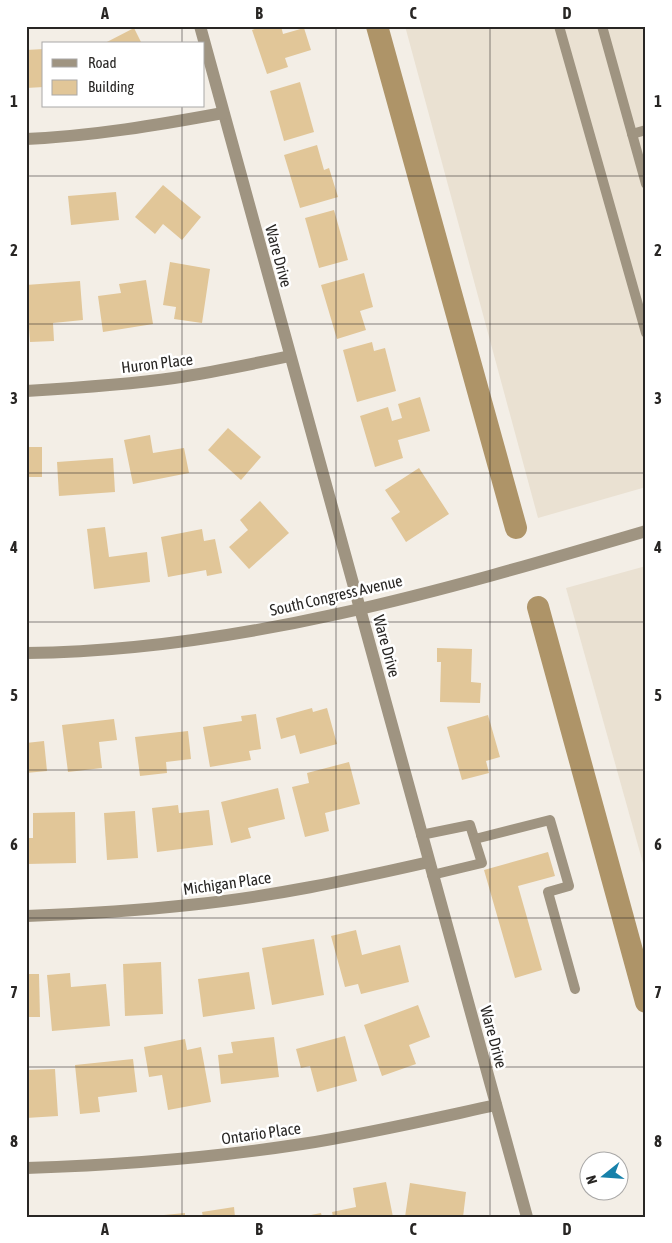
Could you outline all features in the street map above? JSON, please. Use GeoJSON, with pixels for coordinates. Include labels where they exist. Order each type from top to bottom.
{"type":"FeatureCollection","features":[{"type":"Feature","properties":{"kind":"street","name":"Ware Drive"},"geometry":{"type":"LineString","coordinates":[[200,26],[204,42]]}},
{"type":"Feature","properties":{"kind":"street","name":"Ware Drive"},"geometry":{"type":"LineString","coordinates":[[205,44],[527,1217]]}},
{"type":"Feature","properties":{"kind":"street"},"geometry":{"type":"LineString","coordinates":[[26,139],[135,129],[224,113]]}},
{"type":"Feature","properties":{"kind":"street","name":"Huron Place"},"geometry":{"type":"LineString","coordinates":[[26,391],[93,387],[173,378],[290,356]]}},
{"type":"Feature","properties":{"kind":"street","name":"South Congress Avenue"},"geometry":{"type":"LineString","coordinates":[[26,653],[96,650],[184,641],[272,627],[360,608],[541,561],[646,531]]}},
{"type":"Feature","properties":{"kind":"street","name":"Michigan Place"},"geometry":{"type":"LineString","coordinates":[[26,916],[95,913],[190,905],[285,892],[379,874],[431,868]]}},
{"type":"Feature","properties":{"kind":"street","name":"Ontario Place"},"geometry":{"type":"LineString","coordinates":[[26,1168],[99,1165],[200,1157],[292,1145],[402,1126],[496,1105]]}},
{"type":"Feature","properties":{"kind":"lane"},"geometry":{"type":"LineString","coordinates":[[559,26],[646,333]]}},
{"type":"Feature","properties":{"kind":"lane"},"geometry":{"type":"LineString","coordinates":[[602,26],[646,184]]}},
{"type":"Feature","properties":{"kind":"lane"},"geometry":{"type":"LineString","coordinates":[[632,134],[646,130]]}},
{"type":"Feature","properties":{"kind":"lane"},"geometry":{"type":"LineString","coordinates":[[475,839],[550,820],[570,886],[548,892],[575,990]]}},
{"type":"Feature","properties":{"kind":"lane"},"geometry":{"type":"LineString","coordinates":[[421,835],[470,824],[482,863],[431,868]]}},
{"type":"Feature","properties":{"kind":"shaded area"},"geometry":{"type":"Polygon","coordinates":[[[405,26],[646,26],[646,487],[538,518],[405,26]]]}},
{"type":"Feature","properties":{"kind":"shaded area"},"geometry":{"type":"Polygon","coordinates":[[[646,566],[646,874],[566,588],[646,566]]]}},
{"type":"Feature","properties":{"kind":"building"},"geometry":{"type":"Polygon","coordinates":[[[263,26],[281,26],[283,34],[304,28],[311,50],[285,58],[288,67],[267,74],[252,30],[263,26]]]}},
{"type":"Feature","properties":{"kind":"building"},"geometry":{"type":"Polygon","coordinates":[[[134,28],[141,42],[107,42],[134,28]]]}},
{"type":"Feature","properties":{"kind":"building"},"geometry":{"type":"Polygon","coordinates":[[[42,49],[42,87],[26,88],[26,50],[42,49]]]}},
{"type":"Feature","properties":{"kind":"building"},"geometry":{"type":"Polygon","coordinates":[[[300,82],[314,132],[284,141],[270,91],[300,82]]]}},
{"type":"Feature","properties":{"kind":"building"},"geometry":{"type":"Polygon","coordinates":[[[317,145],[324,170],[329,168],[338,197],[300,208],[284,155],[317,145]]]}},
{"type":"Feature","properties":{"kind":"building"},"geometry":{"type":"Polygon","coordinates":[[[163,185],[201,217],[182,240],[163,224],[155,234],[135,217],[163,185]]]}},
{"type":"Feature","properties":{"kind":"building"},"geometry":{"type":"Polygon","coordinates":[[[116,192],[119,220],[71,225],[68,196],[116,192]]]}},
{"type":"Feature","properties":{"kind":"building"},"geometry":{"type":"Polygon","coordinates":[[[334,210],[348,260],[319,268],[305,218],[334,210]]]}},
{"type":"Feature","properties":{"kind":"building"},"geometry":{"type":"Polygon","coordinates":[[[170,262],[210,269],[202,323],[174,319],[176,307],[163,305],[170,262]]]}},
{"type":"Feature","properties":{"kind":"building"},"geometry":{"type":"Polygon","coordinates":[[[364,273],[373,307],[360,311],[366,330],[337,339],[321,285],[364,273]]]}},
{"type":"Feature","properties":{"kind":"building"},"geometry":{"type":"Polygon","coordinates":[[[146,280],[153,324],[103,332],[98,296],[121,293],[119,284],[146,280]]]}},
{"type":"Feature","properties":{"kind":"building"},"geometry":{"type":"Polygon","coordinates":[[[80,281],[83,320],[53,323],[54,341],[30,342],[26,285],[80,281]]]}},
{"type":"Feature","properties":{"kind":"building"},"geometry":{"type":"Polygon","coordinates":[[[372,342],[374,351],[385,348],[396,391],[357,402],[343,350],[372,342]]]}},
{"type":"Feature","properties":{"kind":"building"},"geometry":{"type":"Polygon","coordinates":[[[420,397],[430,431],[398,440],[403,458],[375,467],[360,416],[388,407],[392,421],[402,418],[398,404],[420,397]]]}},
{"type":"Feature","properties":{"kind":"building"},"geometry":{"type":"Polygon","coordinates":[[[228,428],[261,457],[241,480],[208,450],[228,428]]]}},
{"type":"Feature","properties":{"kind":"building"},"geometry":{"type":"Polygon","coordinates":[[[150,435],[153,453],[184,448],[189,473],[133,484],[124,440],[150,435]]]}},
{"type":"Feature","properties":{"kind":"building"},"geometry":{"type":"Polygon","coordinates":[[[26,447],[42,447],[42,477],[26,477],[26,447]]]}},
{"type":"Feature","properties":{"kind":"building"},"geometry":{"type":"Polygon","coordinates":[[[113,458],[115,492],[59,496],[57,462],[113,458]]]}},
{"type":"Feature","properties":{"kind":"building"},"geometry":{"type":"Polygon","coordinates":[[[419,468],[449,514],[406,542],[391,518],[400,512],[385,490],[419,468]]]}},
{"type":"Feature","properties":{"kind":"building"},"geometry":{"type":"Polygon","coordinates":[[[260,501],[289,533],[249,569],[229,547],[248,530],[240,520],[260,501]]]}},
{"type":"Feature","properties":{"kind":"building"},"geometry":{"type":"Polygon","coordinates":[[[105,527],[109,557],[147,552],[150,582],[94,589],[87,529],[105,527]]]}},
{"type":"Feature","properties":{"kind":"building"},"geometry":{"type":"Polygon","coordinates":[[[202,529],[204,541],[215,539],[222,573],[207,576],[206,570],[168,577],[161,537],[202,529]]]}},
{"type":"Feature","properties":{"kind":"building"},"geometry":{"type":"Polygon","coordinates":[[[437,648],[472,649],[471,682],[481,683],[480,703],[440,702],[441,662],[437,662],[437,648]]]}},
{"type":"Feature","properties":{"kind":"building"},"geometry":{"type":"Polygon","coordinates":[[[312,708],[313,712],[327,708],[337,744],[300,754],[295,735],[281,739],[276,718],[312,708]]]}},
{"type":"Feature","properties":{"kind":"building"},"geometry":{"type":"Polygon","coordinates":[[[256,714],[261,749],[249,751],[251,760],[210,767],[203,727],[242,721],[241,716],[256,714]]]}},
{"type":"Feature","properties":{"kind":"building"},"geometry":{"type":"Polygon","coordinates":[[[488,715],[500,757],[486,761],[489,773],[462,780],[447,727],[488,715]]]}},
{"type":"Feature","properties":{"kind":"building"},"geometry":{"type":"Polygon","coordinates":[[[114,719],[117,740],[99,742],[102,768],[68,772],[62,725],[114,719]]]}},
{"type":"Feature","properties":{"kind":"building"},"geometry":{"type":"Polygon","coordinates":[[[188,731],[191,759],[166,762],[167,773],[140,776],[135,737],[188,731]]]}},
{"type":"Feature","properties":{"kind":"building"},"geometry":{"type":"Polygon","coordinates":[[[44,741],[47,771],[26,773],[26,743],[44,741]]]}},
{"type":"Feature","properties":{"kind":"building"},"geometry":{"type":"Polygon","coordinates":[[[349,762],[360,804],[325,813],[329,831],[305,837],[292,787],[309,783],[307,773],[349,762]]]}},
{"type":"Feature","properties":{"kind":"building"},"geometry":{"type":"Polygon","coordinates":[[[278,788],[285,819],[248,828],[251,838],[231,843],[221,802],[278,788]]]}},
{"type":"Feature","properties":{"kind":"building"},"geometry":{"type":"Polygon","coordinates":[[[178,805],[179,813],[209,810],[213,845],[157,852],[152,808],[178,805]]]}},
{"type":"Feature","properties":{"kind":"building"},"geometry":{"type":"Polygon","coordinates":[[[135,811],[138,858],[107,860],[104,813],[135,811]]]}},
{"type":"Feature","properties":{"kind":"building"},"geometry":{"type":"Polygon","coordinates":[[[75,812],[76,863],[26,864],[26,838],[33,838],[33,813],[75,812]]]}},
{"type":"Feature","properties":{"kind":"building"},"geometry":{"type":"Polygon","coordinates":[[[548,852],[555,876],[518,886],[542,970],[515,978],[484,870],[548,852]]]}},
{"type":"Feature","properties":{"kind":"building"},"geometry":{"type":"Polygon","coordinates":[[[356,930],[362,955],[400,945],[409,982],[361,994],[358,984],[345,987],[331,936],[356,930]]]}},
{"type":"Feature","properties":{"kind":"building"},"geometry":{"type":"Polygon","coordinates":[[[314,939],[324,995],[272,1005],[262,948],[314,939]]]}},
{"type":"Feature","properties":{"kind":"building"},"geometry":{"type":"Polygon","coordinates":[[[161,962],[163,1014],[125,1016],[123,964],[161,962]]]}},
{"type":"Feature","properties":{"kind":"building"},"geometry":{"type":"Polygon","coordinates":[[[249,972],[255,1009],[203,1017],[198,979],[249,972]]]}},
{"type":"Feature","properties":{"kind":"building"},"geometry":{"type":"Polygon","coordinates":[[[70,973],[71,987],[106,984],[110,1026],[52,1031],[47,975],[70,973]]]}},
{"type":"Feature","properties":{"kind":"building"},"geometry":{"type":"Polygon","coordinates":[[[26,974],[39,974],[40,1017],[26,1017],[26,974]]]}},
{"type":"Feature","properties":{"kind":"building"},"geometry":{"type":"Polygon","coordinates":[[[418,1005],[430,1037],[409,1045],[416,1064],[382,1076],[364,1025],[418,1005]]]}},
{"type":"Feature","properties":{"kind":"building"},"geometry":{"type":"Polygon","coordinates":[[[345,1036],[357,1081],[317,1092],[310,1066],[301,1068],[296,1049],[345,1036]]]}},
{"type":"Feature","properties":{"kind":"building"},"geometry":{"type":"Polygon","coordinates":[[[274,1037],[279,1077],[221,1084],[218,1055],[233,1053],[231,1042],[274,1037]]]}},
{"type":"Feature","properties":{"kind":"building"},"geometry":{"type":"Polygon","coordinates":[[[185,1039],[187,1050],[201,1047],[211,1102],[168,1110],[162,1075],[149,1077],[144,1047],[185,1039]]]}},
{"type":"Feature","properties":{"kind":"building"},"geometry":{"type":"Polygon","coordinates":[[[133,1059],[137,1092],[98,1097],[100,1112],[80,1114],[75,1065],[133,1059]]]}},
{"type":"Feature","properties":{"kind":"building"},"geometry":{"type":"Polygon","coordinates":[[[55,1069],[58,1116],[26,1118],[26,1070],[55,1069]]]}},
{"type":"Feature","properties":{"kind":"building"},"geometry":{"type":"Polygon","coordinates":[[[386,1182],[393,1217],[333,1217],[332,1212],[356,1207],[353,1188],[386,1182]]]}},
{"type":"Feature","properties":{"kind":"building"},"geometry":{"type":"Polygon","coordinates":[[[410,1183],[466,1192],[463,1217],[405,1217],[410,1183]]]}},
{"type":"Feature","properties":{"kind":"building"},"geometry":{"type":"Polygon","coordinates":[[[234,1207],[235,1217],[203,1217],[202,1212],[234,1207]]]}},
{"type":"Feature","properties":{"kind":"building"},"geometry":{"type":"Polygon","coordinates":[[[185,1213],[185,1217],[164,1217],[164,1215],[185,1213]]]}},
{"type":"Feature","properties":{"kind":"building"},"geometry":{"type":"Polygon","coordinates":[[[321,1213],[322,1217],[306,1217],[306,1216],[321,1213]]]}},
{"type":"Feature","properties":{"kind":"waterway"},"geometry":{"type":"LineString","coordinates":[[377,26],[516,528]]}},
{"type":"Feature","properties":{"kind":"waterway"},"geometry":{"type":"LineString","coordinates":[[538,607],[646,1002]]}}]}
